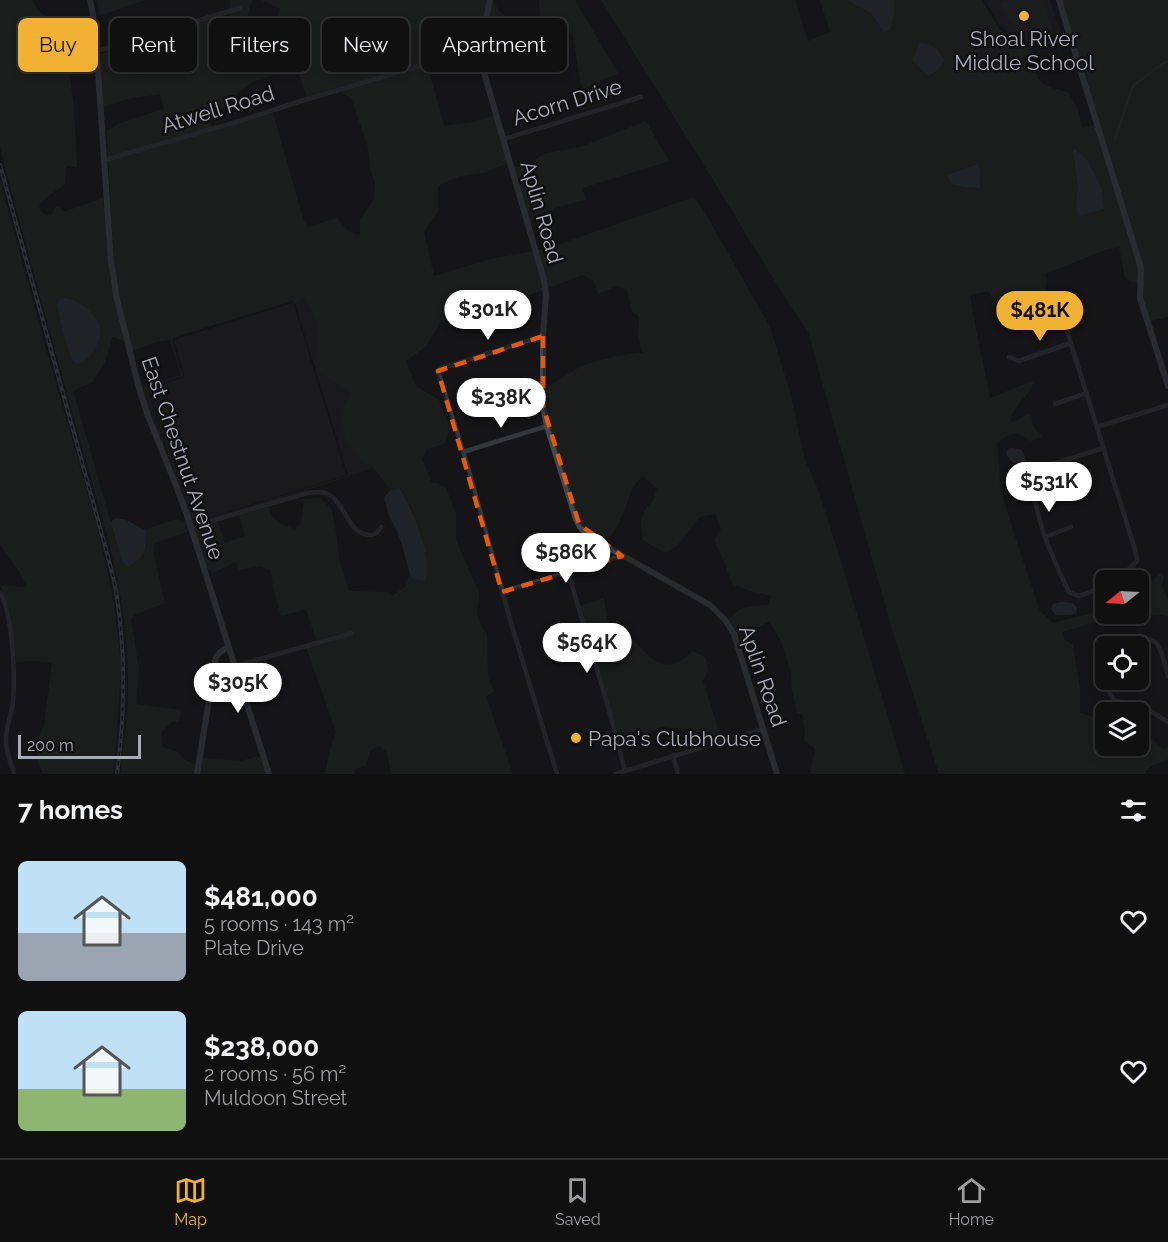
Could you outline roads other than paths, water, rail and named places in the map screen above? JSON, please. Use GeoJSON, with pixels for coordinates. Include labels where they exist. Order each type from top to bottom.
{"type":"FeatureCollection","features":[{"type":"Feature","properties":{"kind":"street","name":"East Chestnut Avenue"},"geometry":{"type":"LineString","coordinates":[[90,0],[94,18]]}},
{"type":"Feature","properties":{"kind":"street","name":"Aplin Road"},"geometry":{"type":"LineString","coordinates":[[487,18],[490,0]]}},
{"type":"Feature","properties":{"kind":"street"},"geometry":{"type":"LineString","coordinates":[[1059,0],[1142,268],[1140,298],[1168,386]]}},
{"type":"Feature","properties":{"kind":"street"},"geometry":{"type":"LineString","coordinates":[[98,51],[240,8]]}},
{"type":"Feature","properties":{"kind":"street","name":"Atwell Road"},"geometry":{"type":"LineString","coordinates":[[104,160],[421,66]]}},
{"type":"Feature","properties":{"kind":"street","name":"East Chestnut Avenue"},"geometry":{"type":"LineString","coordinates":[[98,67],[111,262],[117,299],[139,388],[176,483],[269,774]]}},
{"type":"Feature","properties":{"kind":"street","name":"Aplin Road"},"geometry":{"type":"LineString","coordinates":[[484,72],[545,284],[542,398],[547,426],[579,524],[590,537],[710,605],[725,620],[734,634],[777,774]]}},
{"type":"Feature","properties":{"kind":"street","name":"Acorn Drive"},"geometry":{"type":"LineString","coordinates":[[504,139],[641,97]]}},
{"type":"Feature","properties":{"kind":"street"},"geometry":{"type":"LineString","coordinates":[[1059,305],[1136,553],[1137,561],[1128,570]]}},
{"type":"Feature","properties":{"kind":"street"},"geometry":{"type":"LineString","coordinates":[[543,336],[441,368],[438,372],[557,774]]}},
{"type":"Feature","properties":{"kind":"street"},"geometry":{"type":"LineString","coordinates":[[1009,357],[1019,361],[1071,344]]}},
{"type":"Feature","properties":{"kind":"street"},"geometry":{"type":"LineString","coordinates":[[1054,404],[1087,393]]}},
{"type":"Feature","properties":{"kind":"street"},"geometry":{"type":"LineString","coordinates":[[1097,427],[1168,405]]}},
{"type":"Feature","properties":{"kind":"street"},"geometry":{"type":"LineString","coordinates":[[463,452],[547,426]]}},
{"type":"Feature","properties":{"kind":"street"},"geometry":{"type":"LineString","coordinates":[[1095,590],[1079,596],[1069,592],[1039,523],[1032,474],[1036,469],[1104,448]]}},
{"type":"Feature","properties":{"kind":"street"},"geometry":{"type":"LineString","coordinates":[[191,530],[215,520],[319,492],[329,494],[334,498],[349,522],[365,534],[377,533],[381,527]]}},
{"type":"Feature","properties":{"kind":"street"},"geometry":{"type":"LineString","coordinates":[[1045,537],[1071,527]]}},
{"type":"Feature","properties":{"kind":"street"},"geometry":{"type":"LineString","coordinates":[[502,592],[622,555]]}},
{"type":"Feature","properties":{"kind":"street"},"geometry":{"type":"LineString","coordinates":[[568,572],[625,771]]}},
{"type":"Feature","properties":{"kind":"street"},"geometry":{"type":"LineString","coordinates":[[0,593],[8,615],[14,666],[13,701],[6,739],[14,774]]}},
{"type":"Feature","properties":{"kind":"street"},"geometry":{"type":"LineString","coordinates":[[235,666],[352,633]]}},
{"type":"Feature","properties":{"kind":"street"},"geometry":{"type":"LineString","coordinates":[[1149,638],[1156,641],[1168,676]]}},
{"type":"Feature","properties":{"kind":"street"},"geometry":{"type":"LineString","coordinates":[[197,774],[216,657],[219,652],[228,647]]}},
{"type":"Feature","properties":{"kind":"street"},"geometry":{"type":"LineString","coordinates":[[1109,690],[1115,701],[1141,705],[1168,722]]}},
{"type":"Feature","properties":{"kind":"street"},"geometry":{"type":"LineString","coordinates":[[615,774],[763,729]]}},
{"type":"Feature","properties":{"kind":"street"},"geometry":{"type":"LineString","coordinates":[[673,756],[678,774]]}},
{"type":"Feature","properties":{"kind":"waterway"},"geometry":{"type":"LineString","coordinates":[[1115,140],[1133,86],[1163,63],[1168,62]]}},
{"type":"Feature","properties":{"kind":"railway"},"geometry":{"type":"LineString","coordinates":[[0,165],[115,585],[122,637],[123,682],[122,728],[117,774]]}},
{"type":"Feature","properties":{"kind":"place","name":"Shoal River Middle School"},"geometry":{"type":"Point","coordinates":[1024,16]}},
{"type":"Feature","properties":{"kind":"place","name":"Papa's Clubhouse"},"geometry":{"type":"Point","coordinates":[576,738]}}]}
